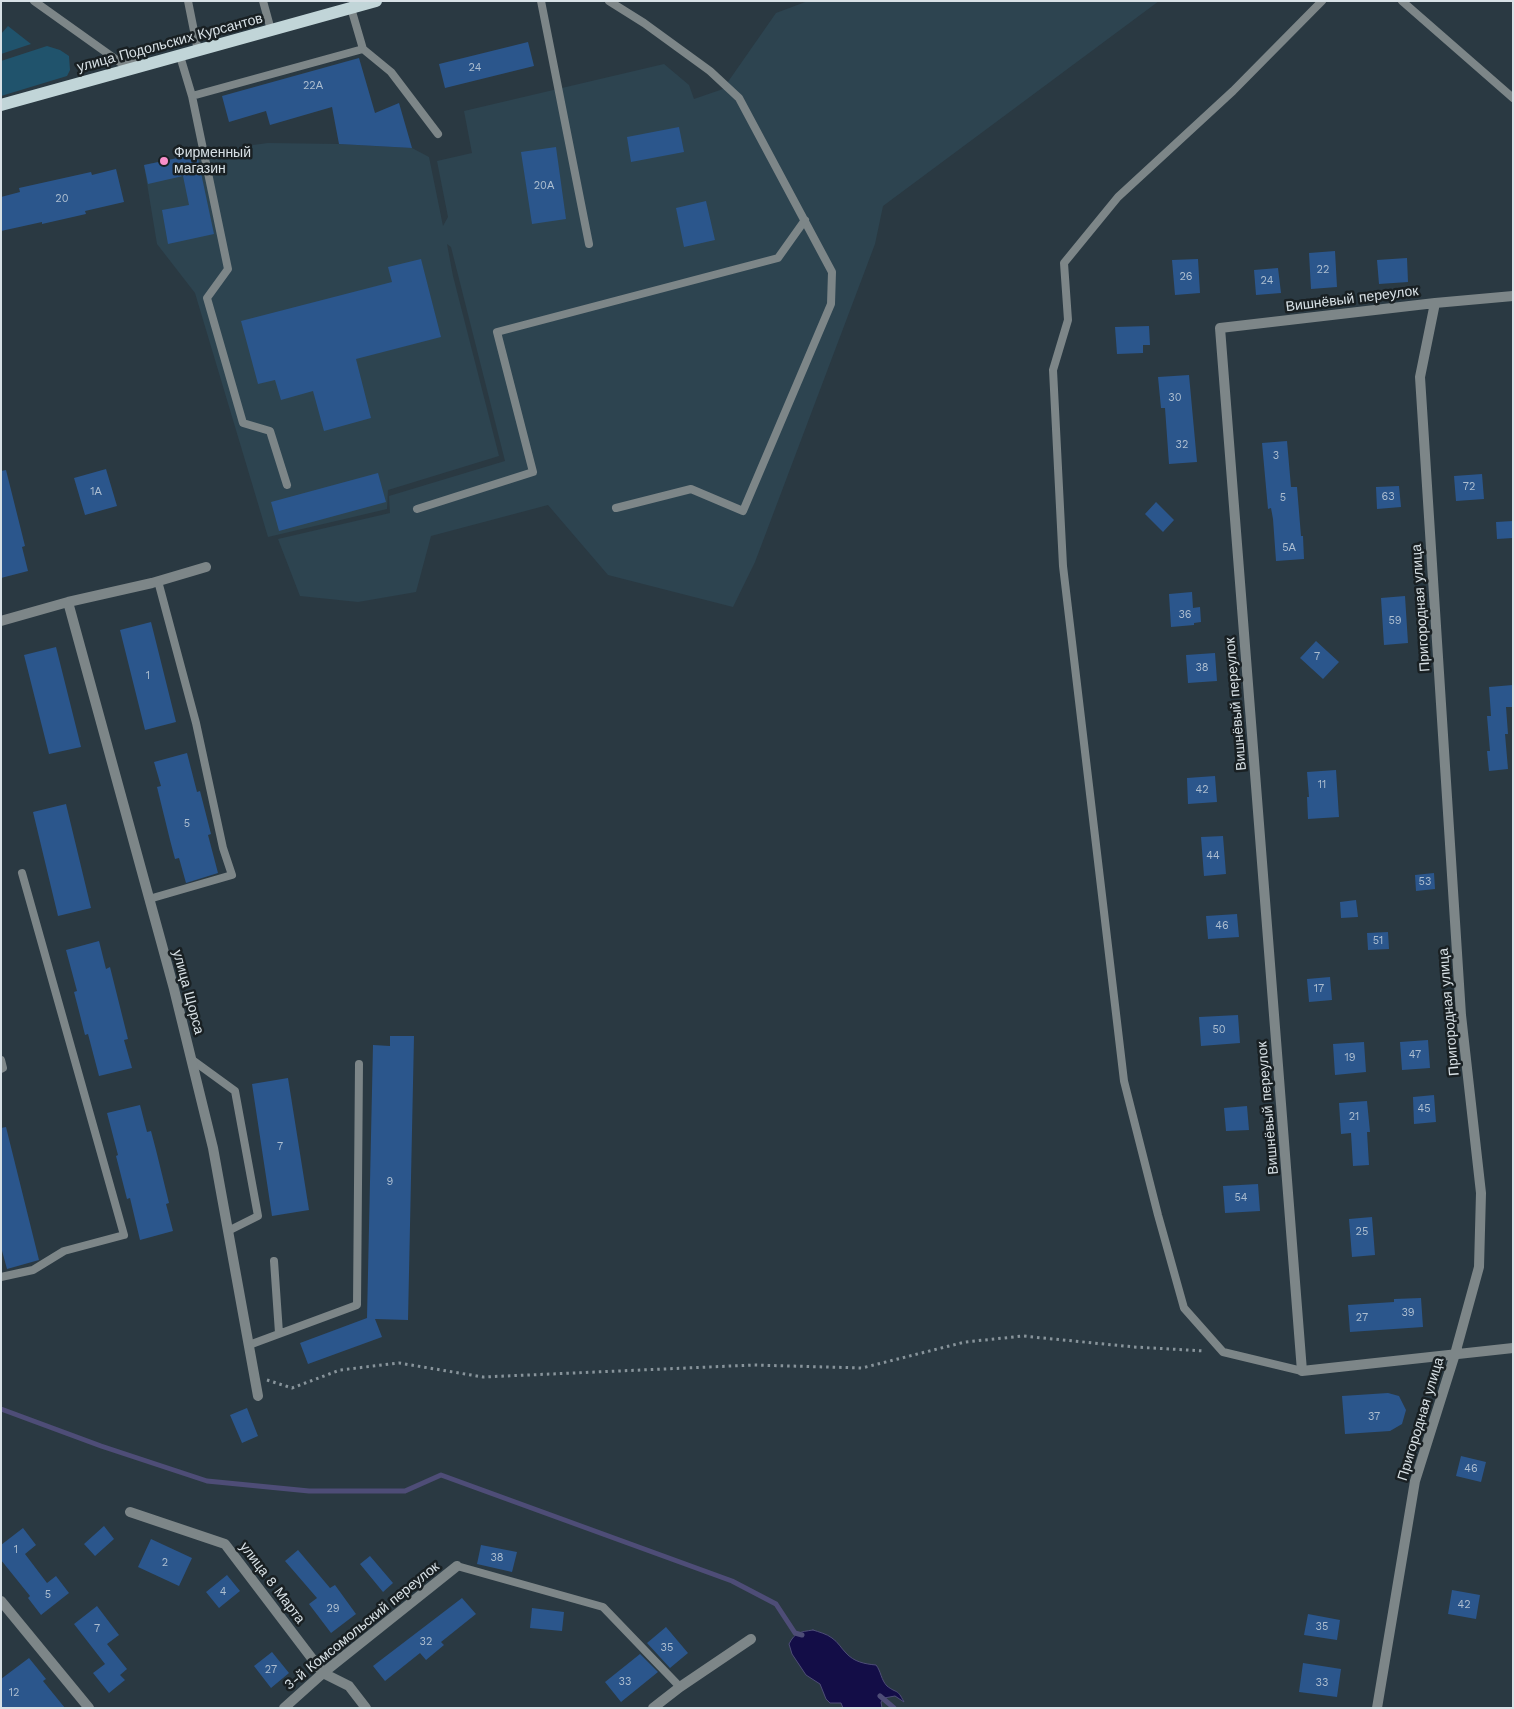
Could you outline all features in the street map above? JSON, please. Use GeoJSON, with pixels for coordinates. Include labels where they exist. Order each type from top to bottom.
{"type":"FeatureCollection","features":[{"type":"Feature","properties":{"kind":"main road","name":"улица Подольских Курсантов"},"geometry":{"type":"LineString","coordinates":[[1,105],[376,1]]}},
{"type":"Feature","properties":{"kind":"street","name":"Вишнёвый переулок"},"geometry":{"type":"LineString","coordinates":[[1302,1371],[1220,328],[1435,303],[1513,296]]}},
{"type":"Feature","properties":{"kind":"street","name":"Пригородная улица"},"geometry":{"type":"LineString","coordinates":[[1377,1708],[1415,1481],[1455,1354],[1479,1267],[1481,1193],[1461,1015],[1420,376],[1435,303]]}},
{"type":"Feature","properties":{"kind":"street"},"geometry":{"type":"LineString","coordinates":[[1,621],[206,567]]}},
{"type":"Feature","properties":{"kind":"street","name":"улица Щорса"},"geometry":{"type":"LineString","coordinates":[[68,602],[149,899],[213,1148],[258,1396]]}},
{"type":"Feature","properties":{"kind":"street"},"geometry":{"type":"LineString","coordinates":[[1302,1371],[1513,1348]]}},
{"type":"Feature","properties":{"kind":"street","name":"улица 8 Марта"},"geometry":{"type":"LineString","coordinates":[[130,1512],[225,1544],[323,1673],[349,1686],[366,1708]]}},
{"type":"Feature","properties":{"kind":"street","name":"3-й Комсомольский переулок"},"geometry":{"type":"LineString","coordinates":[[284,1708],[323,1673],[457,1566]]}},
{"type":"Feature","properties":{"kind":"street"},"geometry":{"type":"LineString","coordinates":[[1,1601],[88,1708]]}},
{"type":"Feature","properties":{"kind":"street"},"geometry":{"type":"LineString","coordinates":[[654,1708],[680,1687],[751,1639]]}},
{"type":"Feature","properties":{"kind":"lane"},"geometry":{"type":"LineString","coordinates":[[34,1],[121,63],[158,61]]}},
{"type":"Feature","properties":{"kind":"lane"},"geometry":{"type":"LineString","coordinates":[[188,1],[198,51]]}},
{"type":"Feature","properties":{"kind":"lane"},"geometry":{"type":"LineString","coordinates":[[263,1],[271,30]]}},
{"type":"Feature","properties":{"kind":"lane"},"geometry":{"type":"LineString","coordinates":[[541,1],[589,244]]}},
{"type":"Feature","properties":{"kind":"lane"},"geometry":{"type":"LineString","coordinates":[[609,1],[644,23],[710,71],[739,98],[832,272],[831,304],[743,511],[691,489],[616,508]]}},
{"type":"Feature","properties":{"kind":"lane"},"geometry":{"type":"LineString","coordinates":[[1302,1371],[1223,1352],[1184,1308],[1158,1216],[1124,1081],[1062,566],[1052,370],[1068,320],[1064,263],[1118,197],[1233,92],[1322,1]]}},
{"type":"Feature","properties":{"kind":"lane"},"geometry":{"type":"LineString","coordinates":[[1402,1],[1513,98]]}},
{"type":"Feature","properties":{"kind":"lane"},"geometry":{"type":"LineString","coordinates":[[351,8],[363,49],[392,72],[438,134]]}},
{"type":"Feature","properties":{"kind":"lane"},"geometry":{"type":"LineString","coordinates":[[192,96],[205,94],[363,49]]}},
{"type":"Feature","properties":{"kind":"lane"},"geometry":{"type":"LineString","coordinates":[[180,56],[192,96],[228,269],[207,298],[243,423],[270,430],[287,485]]}},
{"type":"Feature","properties":{"kind":"lane"},"geometry":{"type":"LineString","coordinates":[[417,510],[533,472],[497,332],[778,258],[804,220]]}},
{"type":"Feature","properties":{"kind":"lane"},"geometry":{"type":"LineString","coordinates":[[149,899],[232,874],[223,848],[196,723],[158,581]]}},
{"type":"Feature","properties":{"kind":"lane"},"geometry":{"type":"LineString","coordinates":[[1,1278],[32,1270],[64,1251],[124,1235],[22,873]]}},
{"type":"Feature","properties":{"kind":"lane"},"geometry":{"type":"LineString","coordinates":[[191,1059],[235,1091],[258,1216],[228,1231]]}},
{"type":"Feature","properties":{"kind":"lane"},"geometry":{"type":"LineString","coordinates":[[1,1060],[4,1068],[1,1069]]}},
{"type":"Feature","properties":{"kind":"lane"},"geometry":{"type":"LineString","coordinates":[[249,1345],[356,1305],[359,1064]]}},
{"type":"Feature","properties":{"kind":"lane"},"geometry":{"type":"LineString","coordinates":[[274,1261],[279,1333]]}},
{"type":"Feature","properties":{"kind":"lane"},"geometry":{"type":"LineString","coordinates":[[457,1566],[603,1607],[680,1687]]}},
{"type":"Feature","properties":{"kind":"path"},"geometry":{"type":"LineString","coordinates":[[255,1377],[292,1388],[340,1370],[399,1363],[483,1377],[754,1365],[862,1368],[965,1342],[1023,1336],[1134,1347],[1223,1352]]}},
{"type":"Feature","properties":{"kind":"shaded area"},"geometry":{"type":"Polygon","coordinates":[[[808,1],[1159,1],[883,206],[875,244],[755,562],[733,607],[608,575],[548,505],[431,536],[416,592],[358,602],[300,596],[278,539],[390,513],[389,496],[505,461],[451,247],[447,244],[453,276],[499,456],[388,490],[387,509],[268,537],[195,293],[157,244],[144,165],[216,150],[268,143],[412,148],[429,157],[443,226],[448,217],[437,161],[472,153],[464,111],[664,64],[689,85],[694,99],[723,89],[776,13],[808,1]]]}},
{"type":"Feature","properties":{"kind":"shaded area"},"geometry":{"type":"Polygon","coordinates":[[[8,26],[31,44],[1,54],[1,34],[8,26]]]}},
{"type":"Feature","properties":{"kind":"shaded area"},"geometry":{"type":"Polygon","coordinates":[[[47,46],[60,50],[69,56],[70,70],[67,76],[1,96],[1,61],[47,46]]]}},
{"type":"Feature","properties":{"kind":"shaded area"},"geometry":{"type":"Polygon","coordinates":[[[813,1630],[832,1638],[853,1659],[876,1665],[885,1684],[898,1693],[904,1702],[895,1696],[884,1698],[881,1702],[882,1708],[843,1708],[841,1703],[830,1703],[826,1699],[820,1684],[806,1675],[792,1654],[789,1644],[798,1633],[813,1630]]]}},
{"type":"Feature","properties":{"kind":"building"},"geometry":{"type":"Polygon","coordinates":[[[528,42],[534,66],[445,88],[439,64],[528,42]]]}},
{"type":"Feature","properties":{"kind":"building"},"geometry":{"type":"Polygon","coordinates":[[[359,58],[375,113],[399,103],[412,148],[339,144],[332,107],[270,125],[266,111],[229,122],[222,96],[359,58]]]}},
{"type":"Feature","properties":{"kind":"building"},"geometry":{"type":"Polygon","coordinates":[[[679,127],[684,152],[631,162],[627,137],[679,127]]]}},
{"type":"Feature","properties":{"kind":"building"},"geometry":{"type":"Polygon","coordinates":[[[556,147],[566,219],[532,224],[521,152],[556,147]]]}},
{"type":"Feature","properties":{"kind":"building"},"geometry":{"type":"Polygon","coordinates":[[[197,154],[214,234],[168,244],[162,210],[189,205],[183,176],[148,184],[144,165],[197,154]]]}},
{"type":"Feature","properties":{"kind":"building"},"geometry":{"type":"Polygon","coordinates":[[[116,169],[124,202],[85,211],[86,214],[1,231],[1,197],[20,192],[19,188],[91,172],[92,175],[116,169]]]}},
{"type":"Feature","properties":{"kind":"building"},"geometry":{"type":"Polygon","coordinates":[[[706,201],[715,240],[684,247],[676,208],[706,201]]]}},
{"type":"Feature","properties":{"kind":"building"},"geometry":{"type":"Polygon","coordinates":[[[1335,251],[1337,287],[1311,289],[1309,253],[1335,251]]]}},
{"type":"Feature","properties":{"kind":"building"},"geometry":{"type":"Polygon","coordinates":[[[1407,258],[1408,282],[1379,284],[1377,260],[1407,258]]]}},
{"type":"Feature","properties":{"kind":"building"},"geometry":{"type":"Polygon","coordinates":[[[421,259],[441,337],[356,359],[371,418],[324,431],[313,391],[281,400],[275,380],[258,384],[241,321],[392,282],[388,267],[421,259]]]}},
{"type":"Feature","properties":{"kind":"building"},"geometry":{"type":"Polygon","coordinates":[[[1198,259],[1200,293],[1175,295],[1172,260],[1198,259]]]}},
{"type":"Feature","properties":{"kind":"building"},"geometry":{"type":"Polygon","coordinates":[[[1278,268],[1281,293],[1256,295],[1254,270],[1278,268]]]}},
{"type":"Feature","properties":{"kind":"building"},"geometry":{"type":"Polygon","coordinates":[[[1149,326],[1150,345],[1143,345],[1143,353],[1117,354],[1115,327],[1149,326]]]}},
{"type":"Feature","properties":{"kind":"building"},"geometry":{"type":"Polygon","coordinates":[[[1189,375],[1197,462],[1169,464],[1165,408],[1161,408],[1158,377],[1189,375]]]}},
{"type":"Feature","properties":{"kind":"building"},"geometry":{"type":"Polygon","coordinates":[[[1287,441],[1291,487],[1297,487],[1304,559],[1276,561],[1273,519],[1271,508],[1268,509],[1262,443],[1287,441]]]}},
{"type":"Feature","properties":{"kind":"building"},"geometry":{"type":"Polygon","coordinates":[[[106,469],[117,506],[85,515],[74,478],[106,469]]]}},
{"type":"Feature","properties":{"kind":"building"},"geometry":{"type":"Polygon","coordinates":[[[6,470],[25,546],[22,547],[28,571],[1,578],[1,471],[6,470]]]}},
{"type":"Feature","properties":{"kind":"building"},"geometry":{"type":"Polygon","coordinates":[[[378,473],[386,502],[279,531],[271,502],[378,473]]]}},
{"type":"Feature","properties":{"kind":"building"},"geometry":{"type":"Polygon","coordinates":[[[1482,474],[1484,499],[1456,501],[1454,476],[1482,474]]]}},
{"type":"Feature","properties":{"kind":"building"},"geometry":{"type":"Polygon","coordinates":[[[1399,486],[1401,507],[1377,509],[1376,487],[1399,486]]]}},
{"type":"Feature","properties":{"kind":"building"},"geometry":{"type":"Polygon","coordinates":[[[1156,502],[1174,520],[1163,532],[1145,514],[1156,502]]]}},
{"type":"Feature","properties":{"kind":"building"},"geometry":{"type":"Polygon","coordinates":[[[1513,521],[1513,538],[1497,539],[1496,522],[1513,521]]]}},
{"type":"Feature","properties":{"kind":"building"},"geometry":{"type":"Polygon","coordinates":[[[1192,592],[1193,608],[1200,607],[1201,622],[1194,623],[1194,625],[1171,627],[1169,594],[1192,592]]]}},
{"type":"Feature","properties":{"kind":"building"},"geometry":{"type":"Polygon","coordinates":[[[1405,596],[1408,643],[1384,645],[1381,598],[1405,596]]]}},
{"type":"Feature","properties":{"kind":"building"},"geometry":{"type":"Polygon","coordinates":[[[151,622],[176,722],[145,730],[120,630],[151,622]]]}},
{"type":"Feature","properties":{"kind":"building"},"geometry":{"type":"Polygon","coordinates":[[[1316,641],[1339,662],[1323,679],[1300,658],[1316,641]]]}},
{"type":"Feature","properties":{"kind":"building"},"geometry":{"type":"Polygon","coordinates":[[[56,647],[81,747],[49,754],[24,655],[56,647]]]}},
{"type":"Feature","properties":{"kind":"building"},"geometry":{"type":"Polygon","coordinates":[[[1215,653],[1217,681],[1188,683],[1186,655],[1215,653]]]}},
{"type":"Feature","properties":{"kind":"building"},"geometry":{"type":"Polygon","coordinates":[[[1513,685],[1513,707],[1506,707],[1508,734],[1505,734],[1508,769],[1489,771],[1487,751],[1490,751],[1487,716],[1491,716],[1489,687],[1513,685]]]}},
{"type":"Feature","properties":{"kind":"building"},"geometry":{"type":"Polygon","coordinates":[[[187,753],[197,792],[200,791],[211,834],[208,835],[218,873],[186,883],[179,858],[175,859],[157,787],[161,786],[154,762],[187,753]]]}},
{"type":"Feature","properties":{"kind":"building"},"geometry":{"type":"Polygon","coordinates":[[[1336,770],[1339,817],[1308,819],[1307,772],[1336,770]]]}},
{"type":"Feature","properties":{"kind":"building"},"geometry":{"type":"Polygon","coordinates":[[[1215,776],[1217,802],[1188,804],[1187,778],[1215,776]]]}},
{"type":"Feature","properties":{"kind":"building"},"geometry":{"type":"Polygon","coordinates":[[[66,804],[91,908],[58,916],[33,812],[66,804]]]}},
{"type":"Feature","properties":{"kind":"building"},"geometry":{"type":"Polygon","coordinates":[[[1223,836],[1226,874],[1204,876],[1201,837],[1223,836]]]}},
{"type":"Feature","properties":{"kind":"building"},"geometry":{"type":"Polygon","coordinates":[[[1434,873],[1435,889],[1416,891],[1415,875],[1434,873]]]}},
{"type":"Feature","properties":{"kind":"building"},"geometry":{"type":"Polygon","coordinates":[[[1356,900],[1358,917],[1341,918],[1340,902],[1356,900]]]}},
{"type":"Feature","properties":{"kind":"building"},"geometry":{"type":"Polygon","coordinates":[[[1237,914],[1239,937],[1208,939],[1206,916],[1237,914]]]}},
{"type":"Feature","properties":{"kind":"building"},"geometry":{"type":"Polygon","coordinates":[[[1388,932],[1389,949],[1368,950],[1367,933],[1388,932]]]}},
{"type":"Feature","properties":{"kind":"building"},"geometry":{"type":"Polygon","coordinates":[[[99,941],[106,969],[110,967],[128,1039],[124,1040],[132,1068],[99,1076],[88,1034],[85,1035],[74,992],[77,991],[66,950],[99,941]]]}},
{"type":"Feature","properties":{"kind":"building"},"geometry":{"type":"Polygon","coordinates":[[[1330,977],[1332,1000],[1309,1002],[1307,979],[1330,977]]]}},
{"type":"Feature","properties":{"kind":"building"},"geometry":{"type":"Polygon","coordinates":[[[1238,1015],[1240,1043],[1201,1046],[1199,1017],[1238,1015]]]}},
{"type":"Feature","properties":{"kind":"building"},"geometry":{"type":"Polygon","coordinates":[[[390,1036],[414,1036],[408,1320],[375,1319],[382,1337],[308,1364],[300,1343],[367,1318],[373,1045],[390,1046],[390,1036]]]}},
{"type":"Feature","properties":{"kind":"building"},"geometry":{"type":"Polygon","coordinates":[[[1428,1040],[1430,1068],[1402,1070],[1400,1042],[1428,1040]]]}},
{"type":"Feature","properties":{"kind":"building"},"geometry":{"type":"Polygon","coordinates":[[[1364,1042],[1366,1072],[1335,1075],[1333,1044],[1364,1042]]]}},
{"type":"Feature","properties":{"kind":"building"},"geometry":{"type":"Polygon","coordinates":[[[288,1078],[309,1210],[272,1216],[252,1084],[288,1078]]]}},
{"type":"Feature","properties":{"kind":"building"},"geometry":{"type":"Polygon","coordinates":[[[1434,1095],[1436,1122],[1414,1124],[1413,1097],[1434,1095]]]}},
{"type":"Feature","properties":{"kind":"building"},"geometry":{"type":"Polygon","coordinates":[[[1367,1101],[1370,1132],[1367,1132],[1369,1165],[1353,1166],[1351,1133],[1341,1134],[1339,1103],[1367,1101]]]}},
{"type":"Feature","properties":{"kind":"building"},"geometry":{"type":"Polygon","coordinates":[[[140,1105],[147,1132],[151,1131],[156,1150],[169,1203],[166,1204],[173,1231],[140,1240],[130,1198],[127,1199],[107,1113],[140,1105]]]}},
{"type":"Feature","properties":{"kind":"building"},"geometry":{"type":"Polygon","coordinates":[[[1247,1106],[1249,1130],[1226,1131],[1224,1108],[1247,1106]]]}},
{"type":"Feature","properties":{"kind":"building"},"geometry":{"type":"Polygon","coordinates":[[[6,1127],[39,1260],[7,1269],[1,1247],[1,1128],[6,1127]]]}},
{"type":"Feature","properties":{"kind":"building"},"geometry":{"type":"Polygon","coordinates":[[[1258,1184],[1260,1211],[1225,1213],[1223,1186],[1258,1184]]]}},
{"type":"Feature","properties":{"kind":"building"},"geometry":{"type":"Polygon","coordinates":[[[1372,1217],[1375,1255],[1352,1257],[1349,1219],[1372,1217]]]}},
{"type":"Feature","properties":{"kind":"building"},"geometry":{"type":"Polygon","coordinates":[[[1421,1298],[1423,1327],[1350,1332],[1348,1305],[1394,1302],[1394,1299],[1421,1298]]]}},
{"type":"Feature","properties":{"kind":"building"},"geometry":{"type":"Polygon","coordinates":[[[1388,1393],[1399,1396],[1406,1410],[1402,1424],[1390,1431],[1345,1434],[1342,1396],[1388,1393]]]}},
{"type":"Feature","properties":{"kind":"building"},"geometry":{"type":"Polygon","coordinates":[[[247,1408],[258,1436],[242,1443],[230,1415],[247,1408]]]}},
{"type":"Feature","properties":{"kind":"building"},"geometry":{"type":"Polygon","coordinates":[[[1461,1456],[1486,1462],[1481,1482],[1456,1476],[1461,1456]]]}},
{"type":"Feature","properties":{"kind":"building"},"geometry":{"type":"Polygon","coordinates":[[[104,1526],[114,1539],[95,1556],[84,1544],[104,1526]]]}},
{"type":"Feature","properties":{"kind":"building"},"geometry":{"type":"Polygon","coordinates":[[[23,1528],[36,1545],[25,1554],[47,1583],[56,1576],[69,1593],[41,1615],[28,1598],[30,1596],[1,1560],[1,1545],[23,1528]]]}},
{"type":"Feature","properties":{"kind":"building"},"geometry":{"type":"Polygon","coordinates":[[[151,1539],[192,1558],[179,1586],[138,1567],[151,1539]]]}},
{"type":"Feature","properties":{"kind":"building"},"geometry":{"type":"Polygon","coordinates":[[[481,1545],[517,1552],[512,1572],[477,1564],[481,1545]]]}},
{"type":"Feature","properties":{"kind":"building"},"geometry":{"type":"Polygon","coordinates":[[[298,1550],[330,1588],[335,1585],[356,1614],[331,1633],[309,1604],[317,1598],[285,1561],[298,1550]]]}},
{"type":"Feature","properties":{"kind":"building"},"geometry":{"type":"Polygon","coordinates":[[[370,1556],[393,1583],[383,1592],[360,1564],[370,1556]]]}},
{"type":"Feature","properties":{"kind":"building"},"geometry":{"type":"Polygon","coordinates":[[[227,1575],[240,1591],[219,1608],[206,1592],[227,1575]]]}},
{"type":"Feature","properties":{"kind":"building"},"geometry":{"type":"Polygon","coordinates":[[[1452,1590],[1480,1595],[1476,1619],[1448,1614],[1452,1590]]]}},
{"type":"Feature","properties":{"kind":"building"},"geometry":{"type":"Polygon","coordinates":[[[462,1598],[476,1614],[441,1642],[444,1645],[426,1660],[420,1653],[385,1681],[373,1666],[462,1598]]]}},
{"type":"Feature","properties":{"kind":"building"},"geometry":{"type":"Polygon","coordinates":[[[97,1606],[119,1635],[107,1644],[127,1669],[120,1675],[125,1680],[109,1693],[93,1673],[105,1664],[74,1624],[97,1606]]]}},
{"type":"Feature","properties":{"kind":"building"},"geometry":{"type":"Polygon","coordinates":[[[532,1608],[564,1612],[562,1631],[530,1628],[532,1608]]]}},
{"type":"Feature","properties":{"kind":"building"},"geometry":{"type":"Polygon","coordinates":[[[1308,1614],[1340,1620],[1337,1640],[1304,1635],[1308,1614]]]}},
{"type":"Feature","properties":{"kind":"building"},"geometry":{"type":"Polygon","coordinates":[[[666,1627],[688,1653],[670,1668],[647,1643],[666,1627]]]}},
{"type":"Feature","properties":{"kind":"building"},"geometry":{"type":"Polygon","coordinates":[[[272,1652],[289,1673],[271,1688],[254,1666],[272,1652]]]}},
{"type":"Feature","properties":{"kind":"building"},"geometry":{"type":"Polygon","coordinates":[[[640,1654],[658,1672],[621,1702],[605,1682],[640,1654]]]}},
{"type":"Feature","properties":{"kind":"building"},"geometry":{"type":"Polygon","coordinates":[[[29,1658],[46,1679],[43,1681],[65,1708],[1,1708],[1,1679],[29,1658]]]}},
{"type":"Feature","properties":{"kind":"building"},"geometry":{"type":"Polygon","coordinates":[[[1303,1663],[1341,1669],[1337,1697],[1299,1692],[1303,1663]]]}},
{"type":"Feature","properties":{"kind":"waterway"},"geometry":{"type":"LineString","coordinates":[[1,1409],[101,1446],[207,1481],[309,1491],[405,1491],[441,1475],[732,1581],[776,1604],[795,1633],[802,1635]]}},
{"type":"Feature","properties":{"kind":"waterway"},"geometry":{"type":"LineString","coordinates":[[880,1696],[894,1708]]}},
{"type":"Feature","properties":{"kind":"place","name":"Фирменный магазин"},"geometry":{"type":"Point","coordinates":[164,161]}}]}
